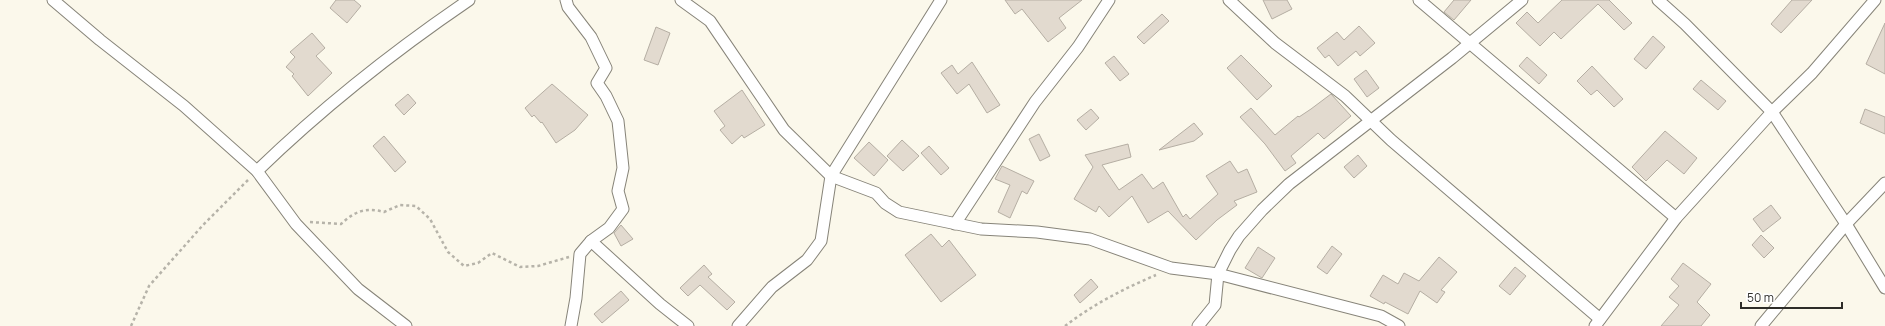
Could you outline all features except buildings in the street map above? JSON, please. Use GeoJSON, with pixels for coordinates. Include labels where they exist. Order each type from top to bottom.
{"type":"FeatureCollection","features":[{"type":"Feature","properties":{"kind":"street"},"geometry":{"type":"LineString","coordinates":[[53,0],[105,45],[184,106],[257,171],[296,224],[358,289],[406,326]]}},
{"type":"Feature","properties":{"kind":"street"},"geometry":{"type":"LineString","coordinates":[[257,171],[292,137],[390,56],[469,0]]}},
{"type":"Feature","properties":{"kind":"street"},"geometry":{"type":"LineString","coordinates":[[566,0],[568,6],[591,37],[606,68],[597,83],[606,96],[618,121],[623,168],[618,191],[623,209],[609,228],[591,241],[580,254],[576,298],[571,326]]}},
{"type":"Feature","properties":{"kind":"street"},"geometry":{"type":"LineString","coordinates":[[681,0],[710,21],[784,130],[831,176],[876,193],[885,203],[899,212],[981,229],[1037,232],[1090,239],[1171,268],[1218,274],[1381,316],[1399,326]]}},
{"type":"Feature","properties":{"kind":"street"},"geometry":{"type":"LineString","coordinates":[[738,326],[772,286],[807,260],[821,241],[831,176],[941,0]]}},
{"type":"Feature","properties":{"kind":"street"},"geometry":{"type":"LineString","coordinates":[[955,224],[1035,102],[1078,47],[1109,0]]}},
{"type":"Feature","properties":{"kind":"street"},"geometry":{"type":"LineString","coordinates":[[1228,0],[1275,43],[1345,96],[1402,150],[1598,323],[1676,218],[1772,112],[1812,74],[1874,0]]}},
{"type":"Feature","properties":{"kind":"street"},"geometry":{"type":"LineString","coordinates":[[1419,0],[1469,44],[1676,218]]}},
{"type":"Feature","properties":{"kind":"street"},"geometry":{"type":"LineString","coordinates":[[1198,326],[1215,305],[1218,274],[1239,236],[1262,210],[1289,184],[1469,44],[1522,0]]}},
{"type":"Feature","properties":{"kind":"street"},"geometry":{"type":"LineString","coordinates":[[1658,0],[1685,24],[1772,112],[1846,224],[1885,288]]}},
{"type":"Feature","properties":{"kind":"street"},"geometry":{"type":"LineString","coordinates":[[1761,326],[1846,224],[1885,183]]}},
{"type":"Feature","properties":{"kind":"street"},"geometry":{"type":"LineString","coordinates":[[591,241],[660,304],[688,326]]}},
{"type":"Feature","properties":{"kind":"path"},"geometry":{"type":"LineString","coordinates":[[131,326],[149,286],[203,224],[257,171]]}},
{"type":"Feature","properties":{"kind":"path"},"geometry":{"type":"LineString","coordinates":[[296,224],[308,222],[341,224],[352,214],[373,209],[384,212],[400,205],[416,206],[430,219],[448,252],[464,266],[478,263],[492,254],[520,267],[538,266],[580,254]]}},
{"type":"Feature","properties":{"kind":"path"},"geometry":{"type":"LineString","coordinates":[[1065,326],[1131,285],[1171,268]]}}]}
